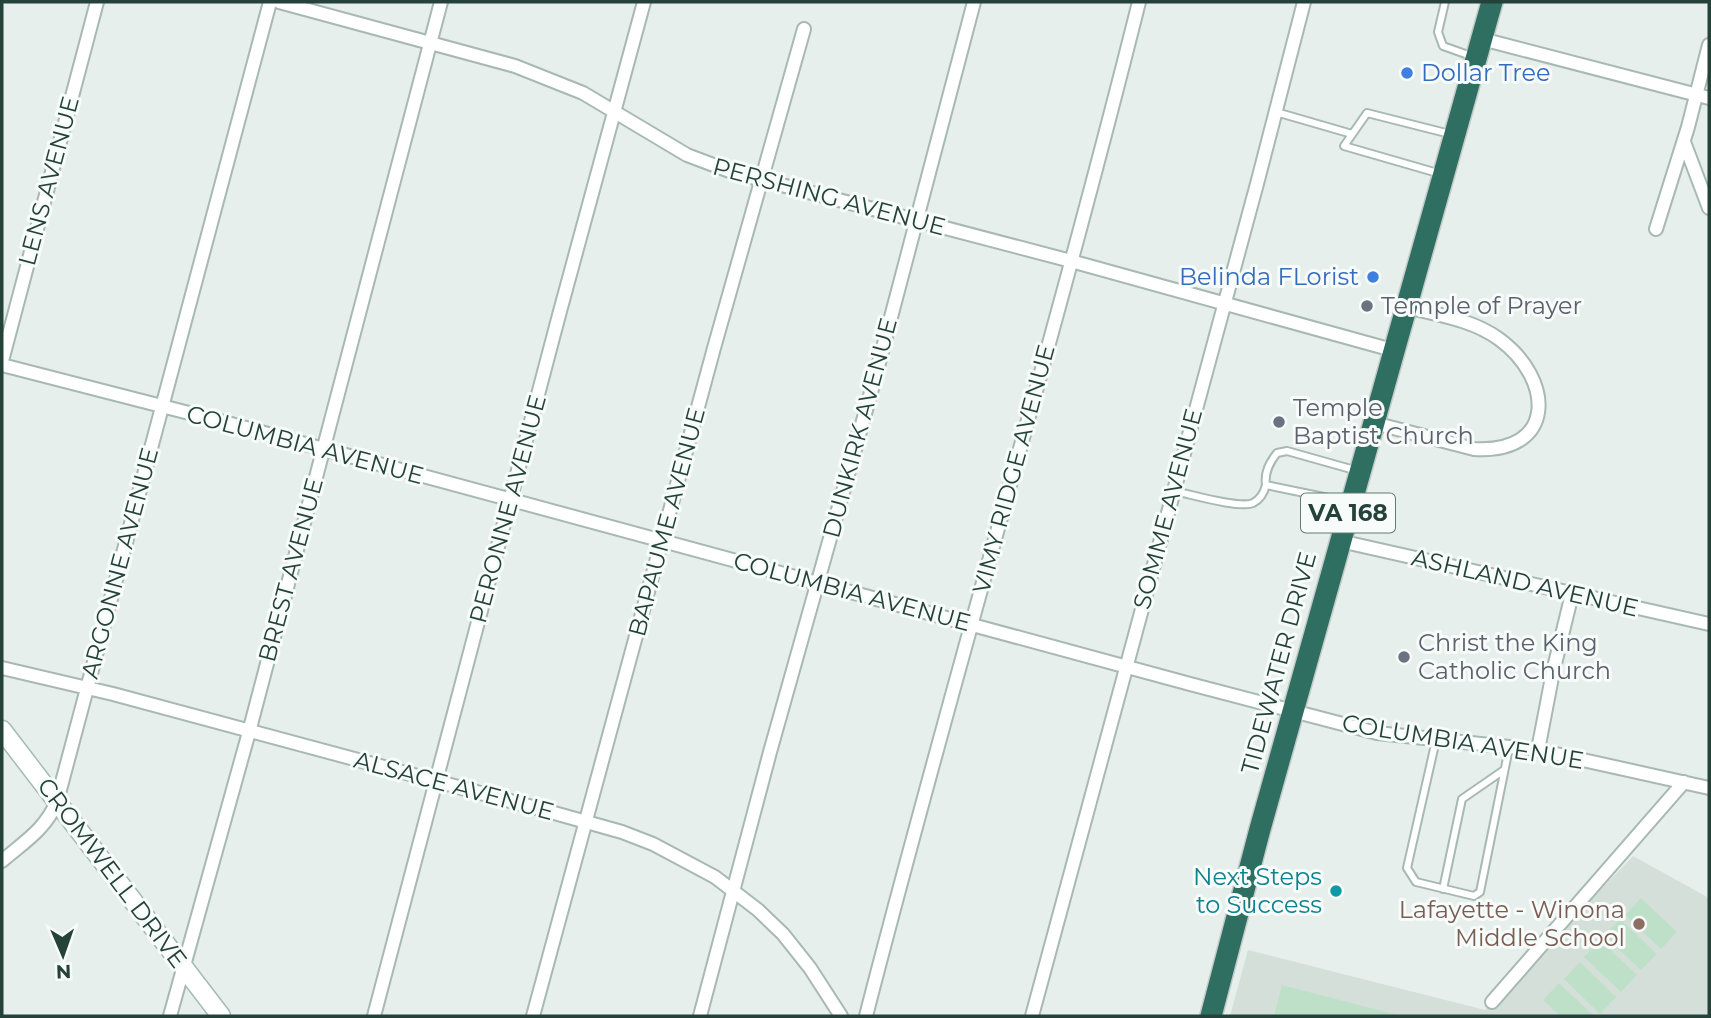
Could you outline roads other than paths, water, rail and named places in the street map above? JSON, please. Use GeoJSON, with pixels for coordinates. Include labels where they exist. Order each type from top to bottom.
{"type":"FeatureCollection","features":[{"type":"Feature","properties":{"kind":"highway","name":"TIDEWATER DRIVE"},"geometry":{"type":"LineString","coordinates":[[1211,1016],[1293,710],[1492,2]]}},
{"type":"Feature","properties":{"kind":"street","name":"LENS AVENUE"},"geometry":{"type":"LineString","coordinates":[[2,363],[97,2]]}},
{"type":"Feature","properties":{"kind":"street","name":"ARGONNE AVENUE"},"geometry":{"type":"LineString","coordinates":[[2,861],[42,828],[57,801],[270,2]]}},
{"type":"Feature","properties":{"kind":"street","name":"PERSHING AVENUE"},"geometry":{"type":"LineString","coordinates":[[279,2],[515,66],[573,89],[687,155],[732,172],[1071,261],[1396,351]]}},
{"type":"Feature","properties":{"kind":"street","name":"BREST AVENUE"},"geometry":{"type":"LineString","coordinates":[[170,1016],[249,732],[441,2]]}},
{"type":"Feature","properties":{"kind":"street","name":"PERONNE AVENUE"},"geometry":{"type":"LineString","coordinates":[[374,1016],[644,2]]}},
{"type":"Feature","properties":{"kind":"street","name":"DUNKIRK AVENUE"},"geometry":{"type":"LineString","coordinates":[[700,1016],[974,2]]}},
{"type":"Feature","properties":{"kind":"street","name":"VIMY RIDGE AVENUE"},"geometry":{"type":"LineString","coordinates":[[866,1016],[1139,2]]}},
{"type":"Feature","properties":{"kind":"street","name":"SOMME AVENUE"},"geometry":{"type":"LineString","coordinates":[[1032,1016],[1304,2]]}},
{"type":"Feature","properties":{"kind":"street","name":"BAPAUME AVENUE"},"geometry":{"type":"LineString","coordinates":[[533,1016],[804,29]]}},
{"type":"Feature","properties":{"kind":"street"},"geometry":{"type":"LineString","coordinates":[[1656,229],[1684,142],[1703,97],[1709,45]]}},
{"type":"Feature","properties":{"kind":"street"},"geometry":{"type":"LineString","coordinates":[[1479,48],[1703,97]]}},
{"type":"Feature","properties":{"kind":"street"},"geometry":{"type":"LineString","coordinates":[[1684,142],[1709,208]]}},
{"type":"Feature","properties":{"kind":"street"},"geometry":{"type":"LineString","coordinates":[[1374,423],[1474,449],[1489,450],[1514,444],[1523,438],[1536,421],[1538,409],[1534,380],[1520,357],[1485,330],[1469,323],[1407,307]]}},
{"type":"Feature","properties":{"kind":"street","name":"COLUMBIA AVENUE"},"geometry":{"type":"LineString","coordinates":[[2,363],[1349,727],[1377,733],[1538,750],[1709,788]]}},
{"type":"Feature","properties":{"kind":"street","name":"ASHLAND AVENUE"},"geometry":{"type":"LineString","coordinates":[[1340,541],[1709,624]]}},
{"type":"Feature","properties":{"kind":"street"},"geometry":{"type":"LineString","coordinates":[[1538,750],[1572,594]]}},
{"type":"Feature","properties":{"kind":"street","name":"ALSACE AVENUE"},"geometry":{"type":"LineString","coordinates":[[2,668],[437,781],[586,822],[653,844],[689,862],[734,891],[783,934],[810,968],[841,1016]]}},
{"type":"Feature","properties":{"kind":"street","name":"CROMWELL DRIVE"},"geometry":{"type":"LineString","coordinates":[[2,730],[221,1016]]}},
{"type":"Feature","properties":{"kind":"street"},"geometry":{"type":"LineString","coordinates":[[1492,1002],[1684,782]]}},
{"type":"Feature","properties":{"kind":"lane"},"geometry":{"type":"LineString","coordinates":[[1445,2],[1438,32],[1443,46],[1479,48]]}},
{"type":"Feature","properties":{"kind":"lane"},"geometry":{"type":"LineString","coordinates":[[1276,112],[1352,134]]}},
{"type":"Feature","properties":{"kind":"lane"},"geometry":{"type":"LineString","coordinates":[[1445,175],[1344,146],[1367,113],[1455,135]]}},
{"type":"Feature","properties":{"kind":"lane"},"geometry":{"type":"LineString","coordinates":[[1174,491],[1239,504],[1252,504],[1263,495],[1270,462],[1277,453],[1287,451],[1360,471]]}},
{"type":"Feature","properties":{"kind":"lane"},"geometry":{"type":"LineString","coordinates":[[1266,485],[1351,502]]}},
{"type":"Feature","properties":{"kind":"lane"},"geometry":{"type":"LineString","coordinates":[[1436,740],[1407,868],[1416,882],[1474,896],[1480,892],[1509,747]]}},
{"type":"Feature","properties":{"kind":"lane"},"geometry":{"type":"LineString","coordinates":[[1443,889],[1462,799],[1504,770]]}},
{"type":"Feature","properties":{"kind":"place","name":"Dollar Tree"},"geometry":{"type":"Point","coordinates":[1407,73]}},
{"type":"Feature","properties":{"kind":"place","name":"Belinda FLorist"},"geometry":{"type":"Point","coordinates":[1373,277]}},
{"type":"Feature","properties":{"kind":"place","name":"Temple of Prayer"},"geometry":{"type":"Point","coordinates":[1367,306]}},
{"type":"Feature","properties":{"kind":"place","name":"Temple Baptist Church"},"geometry":{"type":"Point","coordinates":[1279,422]}},
{"type":"Feature","properties":{"kind":"place","name":"Christ the King Catholic Church"},"geometry":{"type":"Point","coordinates":[1404,657]}},
{"type":"Feature","properties":{"kind":"place","name":"Next Steps to Success"},"geometry":{"type":"Point","coordinates":[1336,891]}},
{"type":"Feature","properties":{"kind":"place","name":"Lafayette - Winona Middle School"},"geometry":{"type":"Point","coordinates":[1639,924]}}]}
